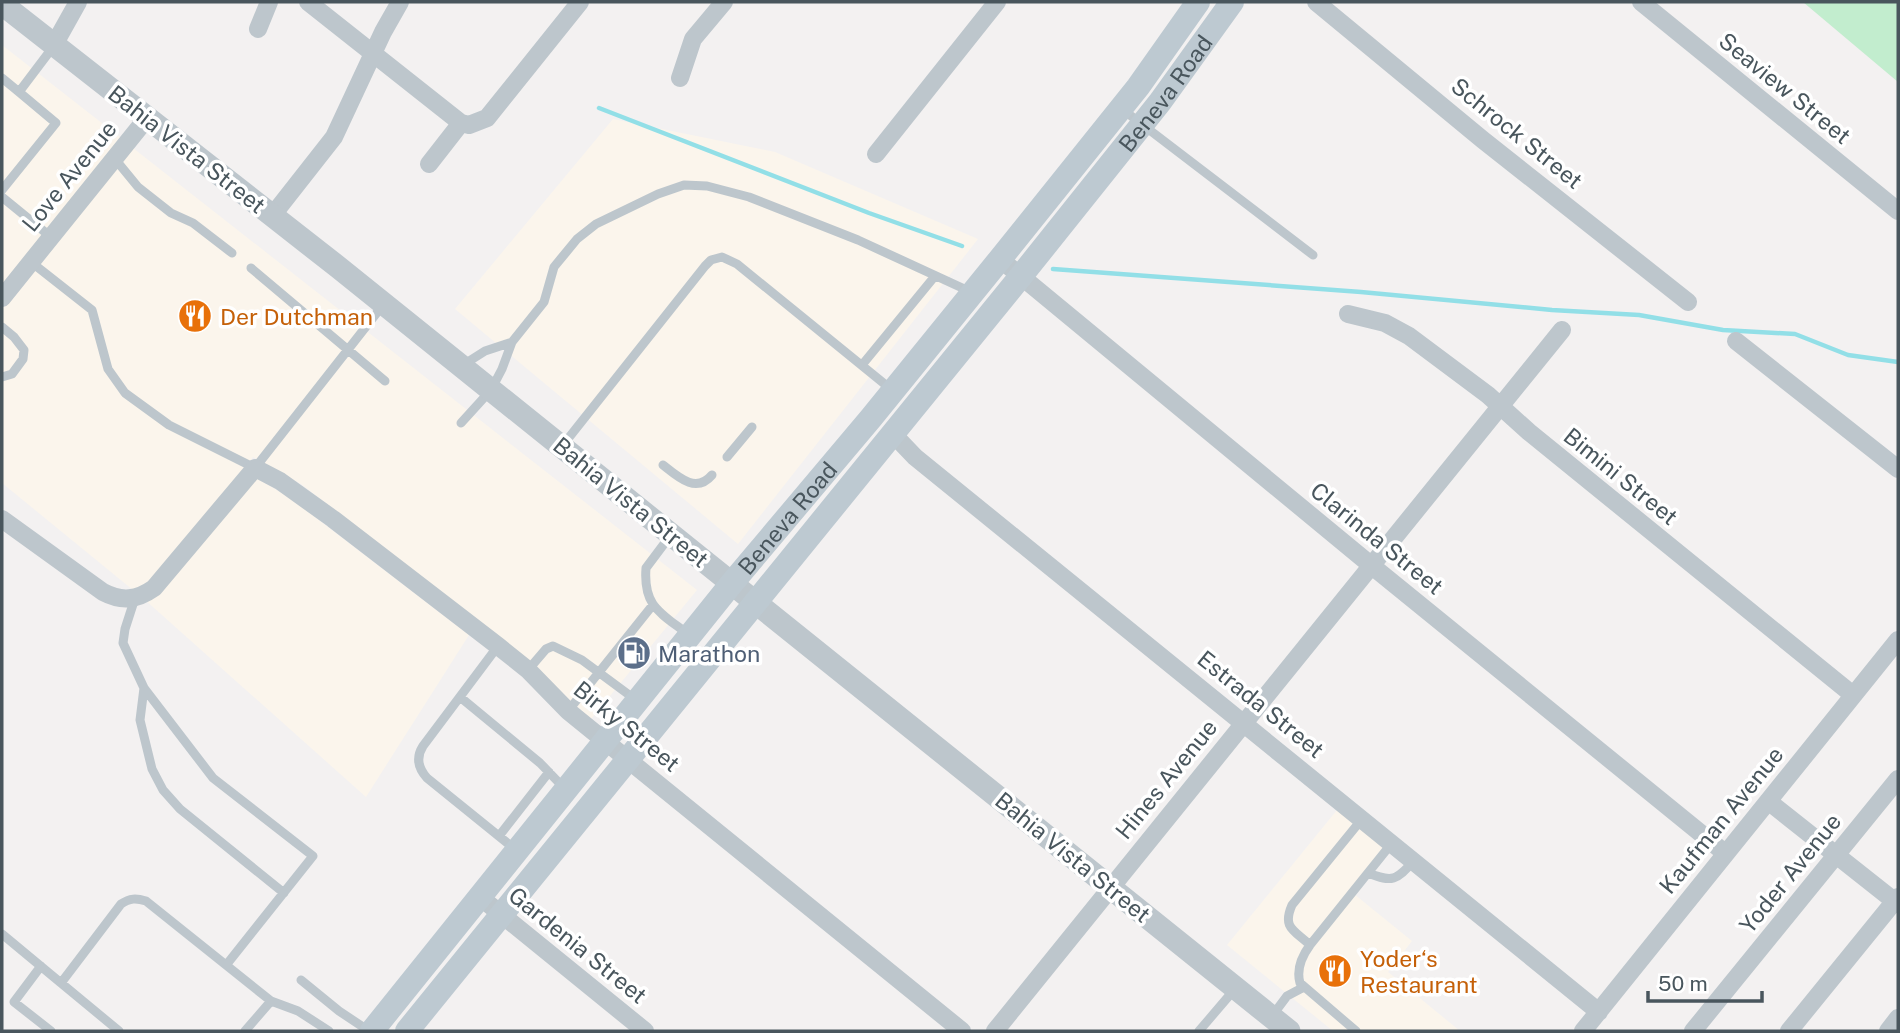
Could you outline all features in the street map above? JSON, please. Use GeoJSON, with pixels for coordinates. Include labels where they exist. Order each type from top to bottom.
{"type":"FeatureCollection","features":[{"type":"Feature","properties":{"kind":"main road","name":"Beneva Road"},"geometry":{"type":"LineString","coordinates":[[371,1031],[480,897],[508,844],[566,790],[732,583],[894,391],[1121,108],[1198,2]]}},
{"type":"Feature","properties":{"kind":"main road","name":"Beneva Road"},"geometry":{"type":"LineString","coordinates":[[407,1031],[1021,276],[1142,125],[1232,2]]}},
{"type":"Feature","properties":{"kind":"street"},"geometry":{"type":"LineString","coordinates":[[54,45],[78,2]]}},
{"type":"Feature","properties":{"kind":"street"},"geometry":{"type":"LineString","coordinates":[[258,29],[269,2]]}},
{"type":"Feature","properties":{"kind":"street"},"geometry":{"type":"LineString","coordinates":[[308,2],[461,123],[470,125],[487,118],[580,2]]}},
{"type":"Feature","properties":{"kind":"street"},"geometry":{"type":"LineString","coordinates":[[272,216],[334,137],[400,2]]}},
{"type":"Feature","properties":{"kind":"street"},"geometry":{"type":"LineString","coordinates":[[680,78],[694,39],[724,2]]}},
{"type":"Feature","properties":{"kind":"street"},"geometry":{"type":"LineString","coordinates":[[876,154],[997,2]]}},
{"type":"Feature","properties":{"kind":"street","name":"Schrock Street"},"geometry":{"type":"LineString","coordinates":[[1316,2],[1688,302]]}},
{"type":"Feature","properties":{"kind":"street","name":"Seaview Street"},"geometry":{"type":"LineString","coordinates":[[1641,2],[1898,212]]}},
{"type":"Feature","properties":{"kind":"street","name":"Bahia Vista Street"},"geometry":{"type":"LineString","coordinates":[[2,4],[462,366],[1289,1031]]}},
{"type":"Feature","properties":{"kind":"street","name":"Love Avenue"},"geometry":{"type":"LineString","coordinates":[[2,298],[147,118]]}},
{"type":"Feature","properties":{"kind":"street"},"geometry":{"type":"LineString","coordinates":[[429,163],[461,123]]}},
{"type":"Feature","properties":{"kind":"street","name":"Clarinda Street"},"geometry":{"type":"LineString","coordinates":[[1000,259],[1725,853]]}},
{"type":"Feature","properties":{"kind":"street","name":"Bimini Street"},"geometry":{"type":"LineString","coordinates":[[1348,314],[1385,323],[1409,336],[1488,395],[1529,432],[1853,695]]}},
{"type":"Feature","properties":{"kind":"street","name":"Hines Avenue"},"geometry":{"type":"LineString","coordinates":[[995,1031],[1562,330]]}},
{"type":"Feature","properties":{"kind":"street"},"geometry":{"type":"LineString","coordinates":[[1736,341],[1898,470]]}},
{"type":"Feature","properties":{"kind":"street","name":"Estrada Street"},"geometry":{"type":"LineString","coordinates":[[893,434],[915,457],[1599,1012]]}},
{"type":"Feature","properties":{"kind":"street"},"geometry":{"type":"LineString","coordinates":[[2,519],[103,592],[120,599],[135,598],[144,596],[155,588],[255,468]]}},
{"type":"Feature","properties":{"kind":"street","name":"Birky Street"},"geometry":{"type":"LineString","coordinates":[[255,468],[288,486],[498,646],[528,670],[568,711],[962,1031]]}},
{"type":"Feature","properties":{"kind":"street","name":"Kaufman Avenue"},"geometry":{"type":"LineString","coordinates":[[1583,1031],[1898,639]]}},
{"type":"Feature","properties":{"kind":"street","name":"Yoder Avenue"},"geometry":{"type":"LineString","coordinates":[[1693,1031],[1898,779]]}},
{"type":"Feature","properties":{"kind":"street"},"geometry":{"type":"LineString","coordinates":[[1768,801],[1897,901],[1789,1031]]}},
{"type":"Feature","properties":{"kind":"street","name":"Gardenia Street"},"geometry":{"type":"LineString","coordinates":[[480,897],[645,1031]]}},
{"type":"Feature","properties":{"kind":"street"},"geometry":{"type":"LineString","coordinates":[[1888,1031],[1898,1018]]}},
{"type":"Feature","properties":{"kind":"lane"},"geometry":{"type":"LineString","coordinates":[[19,92],[54,45]]}},
{"type":"Feature","properties":{"kind":"lane"},"geometry":{"type":"LineString","coordinates":[[2,78],[55,123],[2,190]]}},
{"type":"Feature","properties":{"kind":"lane"},"geometry":{"type":"LineString","coordinates":[[1121,108],[1314,254]]}},
{"type":"Feature","properties":{"kind":"lane"},"geometry":{"type":"LineString","coordinates":[[115,159],[138,187],[170,213],[193,223],[232,253]]}},
{"type":"Feature","properties":{"kind":"lane"},"geometry":{"type":"LineString","coordinates":[[461,423],[491,390],[512,342],[544,302],[554,267],[586,230],[657,194],[684,185],[707,186],[749,197],[858,240],[973,293]]}},
{"type":"Feature","properties":{"kind":"lane"},"geometry":{"type":"LineString","coordinates":[[2,197],[51,237]]}},
{"type":"Feature","properties":{"kind":"lane"},"geometry":{"type":"LineString","coordinates":[[561,447],[705,266],[716,258],[729,258],[894,391]]}},
{"type":"Feature","properties":{"kind":"lane"},"geometry":{"type":"LineString","coordinates":[[32,262],[92,310],[108,369],[125,393],[169,425],[255,468],[384,304]]}},
{"type":"Feature","properties":{"kind":"lane"},"geometry":{"type":"LineString","coordinates":[[251,268],[385,381]]}},
{"type":"Feature","properties":{"kind":"lane"},"geometry":{"type":"LineString","coordinates":[[862,365],[934,276]]}},
{"type":"Feature","properties":{"kind":"lane"},"geometry":{"type":"LineString","coordinates":[[2,327],[24,350],[23,359],[12,374],[2,377]]}},
{"type":"Feature","properties":{"kind":"lane"},"geometry":{"type":"LineString","coordinates":[[462,366],[485,351],[512,342]]}},
{"type":"Feature","properties":{"kind":"lane"},"geometry":{"type":"LineString","coordinates":[[727,457],[752,427]]}},
{"type":"Feature","properties":{"kind":"lane"},"geometry":{"type":"LineString","coordinates":[[663,465],[685,481],[694,484],[703,483],[712,475]]}},
{"type":"Feature","properties":{"kind":"lane"},"geometry":{"type":"LineString","coordinates":[[671,534],[646,568],[652,606],[690,636]]}},
{"type":"Feature","properties":{"kind":"lane"},"geometry":{"type":"LineString","coordinates":[[135,598],[123,643],[144,688],[213,778],[313,856],[227,964]]}},
{"type":"Feature","properties":{"kind":"lane"},"geometry":{"type":"LineString","coordinates":[[568,711],[652,606]]}},
{"type":"Feature","properties":{"kind":"lane"},"geometry":{"type":"LineString","coordinates":[[498,646],[423,746],[418,755],[419,764],[427,778],[508,844],[549,772]]}},
{"type":"Feature","properties":{"kind":"lane"},"geometry":{"type":"LineString","coordinates":[[528,670],[546,649],[553,646],[582,660],[638,701]]}},
{"type":"Feature","properties":{"kind":"lane"},"geometry":{"type":"LineString","coordinates":[[144,688],[140,720],[152,769],[163,790],[180,809],[284,893]]}},
{"type":"Feature","properties":{"kind":"lane"},"geometry":{"type":"LineString","coordinates":[[460,697],[549,772],[566,790]]}},
{"type":"Feature","properties":{"kind":"lane"},"geometry":{"type":"LineString","coordinates":[[1310,945],[1287,924],[1286,918],[1292,905],[1362,819]]}},
{"type":"Feature","properties":{"kind":"lane"},"geometry":{"type":"LineString","coordinates":[[1356,1031],[1304,987],[1297,975],[1310,945],[1392,843]]}},
{"type":"Feature","properties":{"kind":"lane"},"geometry":{"type":"LineString","coordinates":[[1368,873],[1391,879],[1399,877],[1414,861]]}},
{"type":"Feature","properties":{"kind":"lane"},"geometry":{"type":"LineString","coordinates":[[61,983],[121,904],[133,899],[146,901],[271,1001],[299,1011],[329,1031]]}},
{"type":"Feature","properties":{"kind":"lane"},"geometry":{"type":"LineString","coordinates":[[2,934],[119,1031]]}},
{"type":"Feature","properties":{"kind":"lane"},"geometry":{"type":"LineString","coordinates":[[41,966],[14,1002],[51,1031]]}},
{"type":"Feature","properties":{"kind":"lane"},"geometry":{"type":"LineString","coordinates":[[301,980],[339,1012],[371,1031]]}},
{"type":"Feature","properties":{"kind":"lane"},"geometry":{"type":"LineString","coordinates":[[1271,1017],[1287,996],[1304,987]]}},
{"type":"Feature","properties":{"kind":"lane"},"geometry":{"type":"LineString","coordinates":[[1199,1031],[1236,988]]}},
{"type":"Feature","properties":{"kind":"lane"},"geometry":{"type":"LineString","coordinates":[[245,1031],[271,1001]]}},
{"type":"Feature","properties":{"kind":"shaded area"},"geometry":{"type":"Polygon","coordinates":[[[2,45],[121,138],[2,285],[2,45]]]}},
{"type":"Feature","properties":{"kind":"shaded area"},"geometry":{"type":"Polygon","coordinates":[[[613,119],[775,152],[978,239],[738,544],[455,309],[613,119]]]}},
{"type":"Feature","properties":{"kind":"shaded area"},"geometry":{"type":"Polygon","coordinates":[[[133,148],[697,590],[591,719],[503,639],[301,484],[253,457],[244,471],[290,498],[469,635],[366,797],[144,599],[2,483],[2,308],[15,296],[133,148]]]}},
{"type":"Feature","properties":{"kind":"shaded area"},"geometry":{"type":"Polygon","coordinates":[[[1337,810],[1386,849],[1354,894],[1412,941],[1388,972],[1460,1031],[1333,1031],[1227,945],[1337,810]]]}},
{"type":"Feature","properties":{"kind":"green space"},"geometry":{"type":"Polygon","coordinates":[[[1803,2],[1898,2],[1898,82],[1803,2]]]}},
{"type":"Feature","properties":{"kind":"waterway"},"geometry":{"type":"LineString","coordinates":[[599,108],[869,213],[962,246]]}},
{"type":"Feature","properties":{"kind":"waterway"},"geometry":{"type":"LineString","coordinates":[[1053,269],[1639,315],[1723,330],[1795,334],[1848,355],[1898,362]]}},
{"type":"Feature","properties":{"kind":"place","name":"Der Dutchman"},"geometry":{"type":"Point","coordinates":[195,316]}},
{"type":"Feature","properties":{"kind":"place","name":"Marathon"},"geometry":{"type":"Point","coordinates":[634,653]}},
{"type":"Feature","properties":{"kind":"place","name":"Yoder‘s Restaurant"},"geometry":{"type":"Point","coordinates":[1335,971]}}]}
